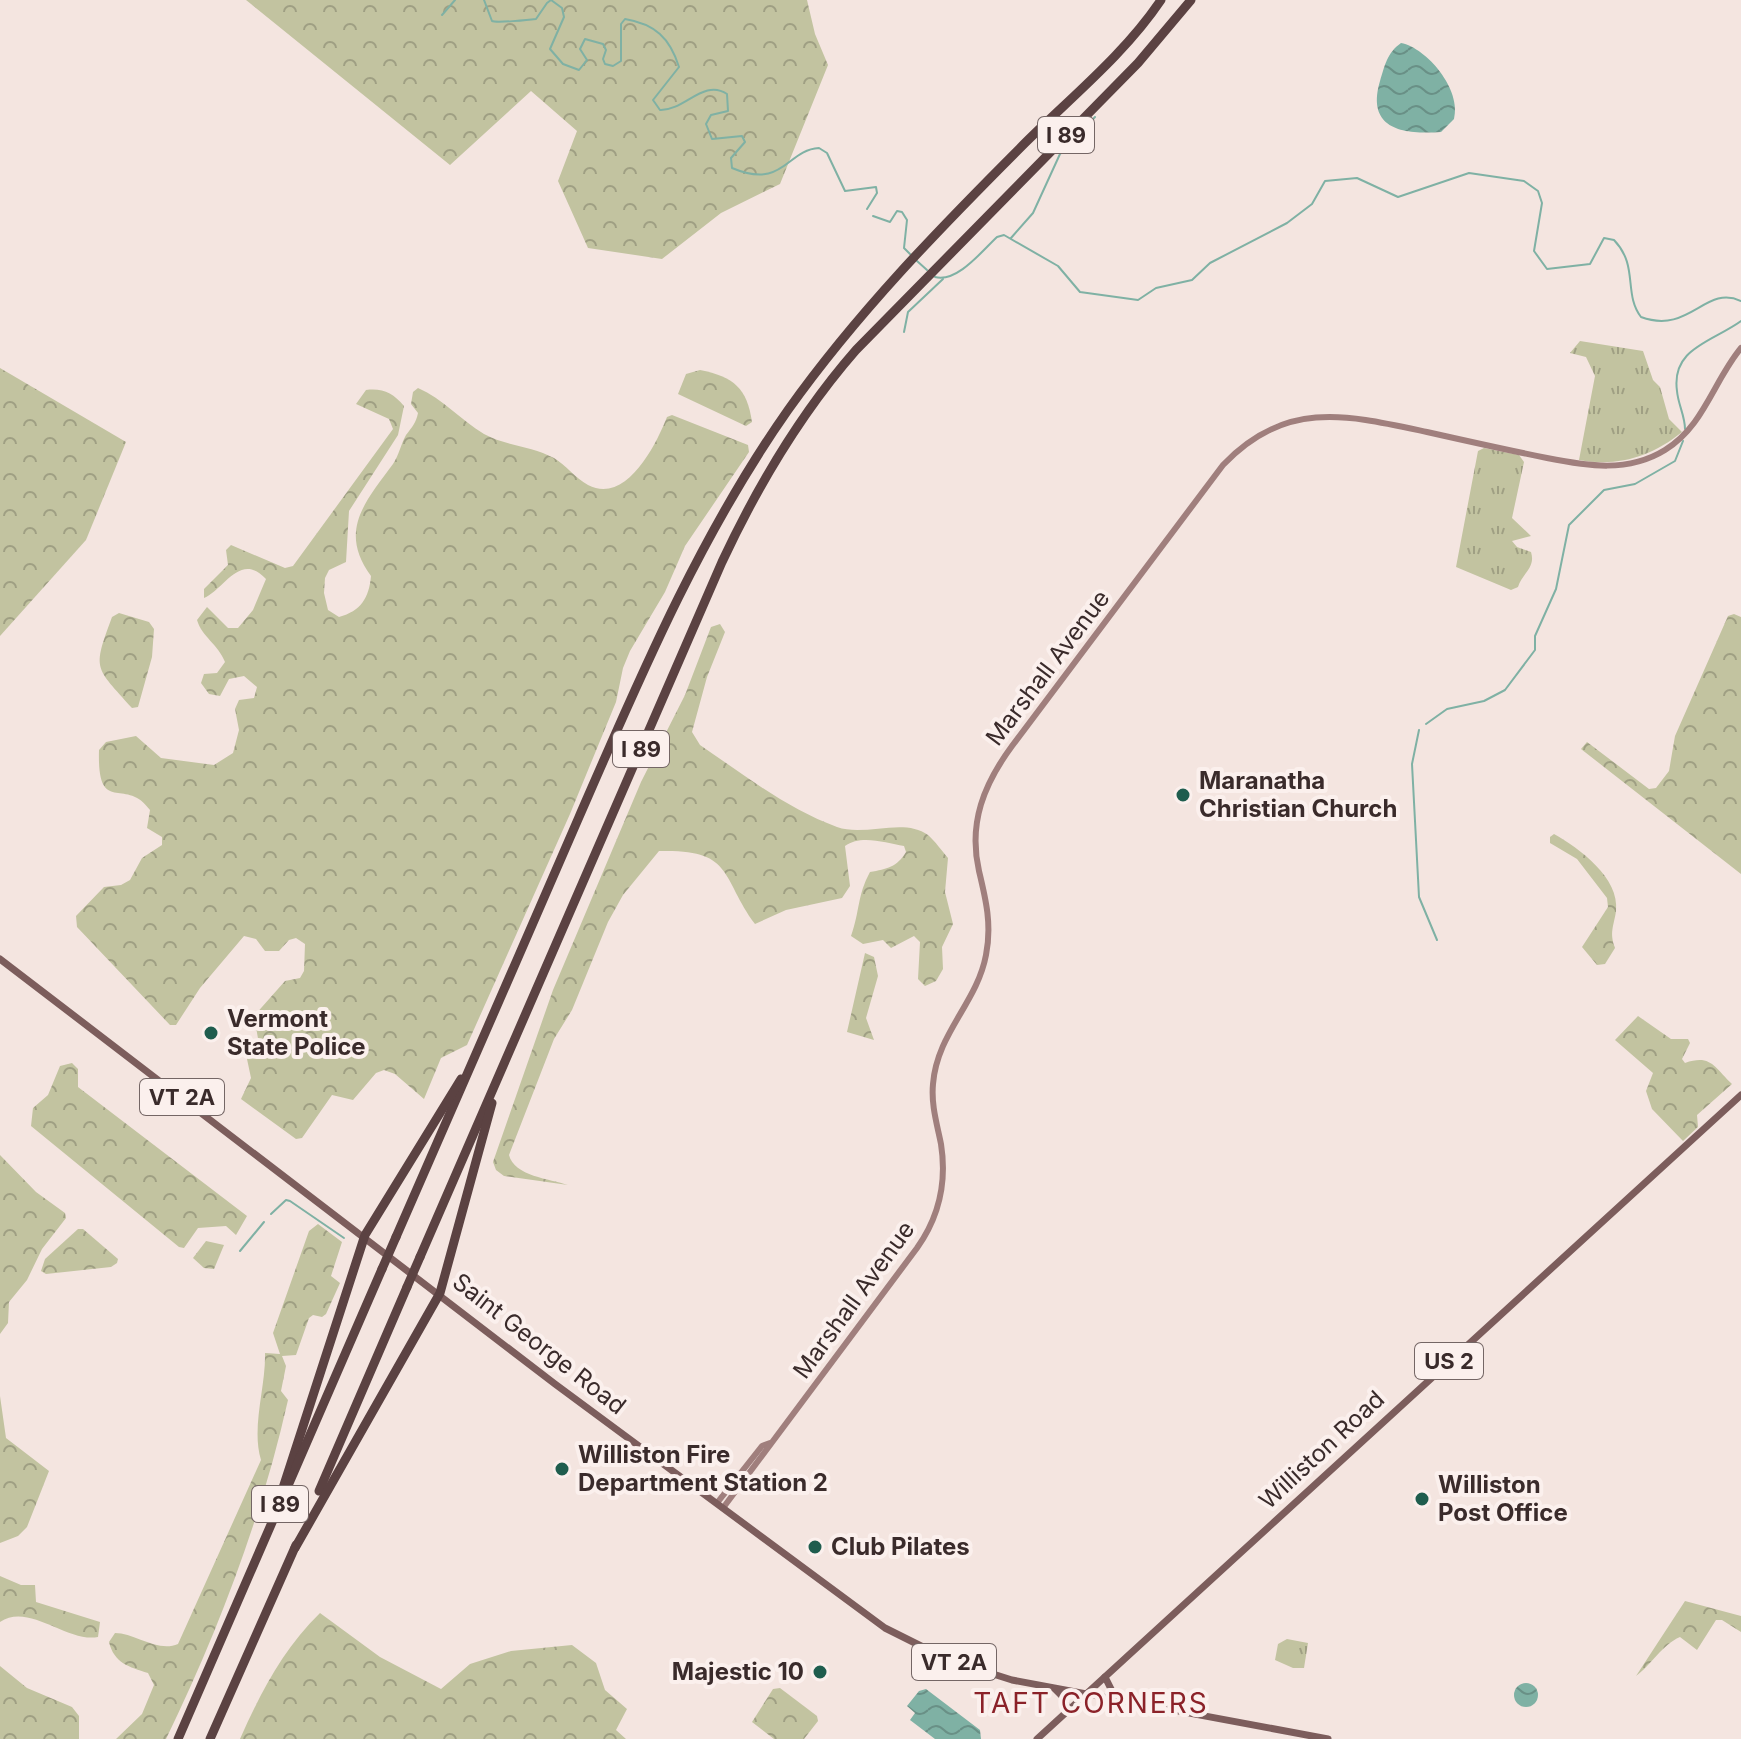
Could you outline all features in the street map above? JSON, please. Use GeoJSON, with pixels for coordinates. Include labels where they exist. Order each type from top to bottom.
{"type":"FeatureCollection","features":[{"type":"Feature","properties":{"kind":"highway","name":"I 89"},"geometry":{"type":"LineString","coordinates":[[178,1739],[626,709],[728,503],[798,397],[906,265],[1108,62],[1161,0]]}},
{"type":"Feature","properties":{"kind":"highway","name":"I 89"},"geometry":{"type":"LineString","coordinates":[[210,1739],[745,514],[772,465],[819,395],[924,278],[1138,63],[1191,0]]}},
{"type":"Feature","properties":{"kind":"highway"},"geometry":{"type":"LineString","coordinates":[[274,1518],[365,1235],[476,1056]]}},
{"type":"Feature","properties":{"kind":"highway"},"geometry":{"type":"LineString","coordinates":[[295,1548],[440,1293],[499,1077]]}},
{"type":"Feature","properties":{"kind":"main road","name":"Marshall Avenue"},"geometry":{"type":"LineString","coordinates":[[720,1506],[761,1448],[770,1443],[912,1256],[936,1214],[943,1168],[933,1100],[935,1067],[945,1036],[978,980],[988,946],[988,910],[975,840],[978,813],[988,783],[1008,750],[1223,465],[1243,446],[1270,429],[1298,419],[1326,415],[1367,419],[1584,465],[1632,463],[1663,451],[1691,428],[1741,348]]}},
{"type":"Feature","properties":{"kind":"main road","name":"Saint George Road"},"geometry":{"type":"LineString","coordinates":[[0,959],[857,1609],[899,1636],[972,1668],[1088,1692]]}},
{"type":"Feature","properties":{"kind":"main road","name":"Williston Road"},"geometry":{"type":"LineString","coordinates":[[1037,1739],[1741,1095]]}},
{"type":"Feature","properties":{"kind":"main road"},"geometry":{"type":"LineString","coordinates":[[1105,1677],[1115,1697]]}},
{"type":"Feature","properties":{"kind":"main road"},"geometry":{"type":"LineString","coordinates":[[1053,1687],[1065,1699],[1067,1712]]}},
{"type":"Feature","properties":{"kind":"main road","name":"VT 2A"},"geometry":{"type":"LineString","coordinates":[[1088,1692],[1328,1739]]}},
{"type":"Feature","properties":{"kind":"green space"},"geometry":{"type":"Polygon","coordinates":[[[246,0],[807,0],[815,34],[828,65],[780,184],[721,213],[662,259],[588,248],[558,181],[577,131],[531,91],[450,165],[246,0]]]}},
{"type":"Feature","properties":{"kind":"green space"},"geometry":{"type":"Polygon","coordinates":[[[1580,341],[1643,351],[1653,380],[1660,387],[1669,419],[1682,432],[1658,448],[1634,458],[1607,462],[1579,460],[1595,376],[1586,357],[1570,353],[1580,341]]]}},
{"type":"Feature","properties":{"kind":"green space"},"geometry":{"type":"Polygon","coordinates":[[[0,368],[126,442],[86,540],[0,636],[0,368]]]}},
{"type":"Feature","properties":{"kind":"green space"},"geometry":{"type":"Polygon","coordinates":[[[700,370],[722,376],[737,386],[747,401],[752,422],[746,426],[678,394],[686,374],[700,370]]]}},
{"type":"Feature","properties":{"kind":"green space"},"geometry":{"type":"Polygon","coordinates":[[[418,388],[484,434],[546,454],[583,482],[602,489],[615,487],[638,469],[667,417],[672,415],[748,445],[749,452],[685,546],[665,592],[630,651],[616,702],[570,814],[467,1045],[441,1058],[424,1099],[395,1074],[384,1070],[376,1073],[353,1100],[332,1095],[302,1138],[296,1139],[241,1099],[251,1078],[247,1059],[259,1044],[254,1016],[285,981],[300,978],[304,971],[305,944],[296,938],[289,940],[279,951],[265,951],[256,939],[244,936],[200,988],[176,1025],[170,1025],[77,927],[76,916],[104,887],[121,885],[130,880],[142,858],[162,845],[162,837],[147,828],[150,810],[141,800],[108,790],[103,783],[99,750],[106,742],[136,736],[161,758],[214,765],[233,753],[239,730],[235,709],[239,700],[254,698],[257,687],[244,676],[229,679],[220,696],[209,694],[201,683],[204,674],[217,673],[225,662],[197,620],[207,607],[228,628],[238,628],[253,610],[266,579],[257,571],[248,569],[233,575],[204,598],[204,589],[228,565],[226,550],[231,545],[285,568],[293,566],[393,429],[389,419],[356,404],[366,390],[378,390],[392,395],[404,406],[398,435],[349,511],[346,562],[329,570],[325,578],[328,610],[339,617],[358,607],[366,597],[371,576],[361,560],[357,545],[359,517],[395,461],[415,422],[418,413],[411,404],[413,392],[418,388]]]}},
{"type":"Feature","properties":{"kind":"green space"},"geometry":{"type":"Polygon","coordinates":[[[1484,448],[1519,455],[1524,462],[1512,518],[1531,536],[1512,541],[1517,547],[1531,552],[1532,562],[1518,587],[1511,590],[1456,567],[1478,451],[1484,448]]]}},
{"type":"Feature","properties":{"kind":"green space"},"geometry":{"type":"Polygon","coordinates":[[[119,613],[149,622],[154,629],[152,657],[138,707],[132,708],[110,684],[101,667],[101,648],[112,617],[119,613]]]}},
{"type":"Feature","properties":{"kind":"green space"},"geometry":{"type":"Polygon","coordinates":[[[1734,614],[1741,617],[1741,874],[1581,749],[1587,742],[1649,789],[1656,788],[1669,771],[1675,736],[1728,616],[1734,614]]]}},
{"type":"Feature","properties":{"kind":"green space"},"geometry":{"type":"Polygon","coordinates":[[[720,624],[725,632],[707,677],[692,732],[700,745],[783,801],[837,827],[860,830],[908,828],[928,835],[948,858],[945,892],[953,924],[942,947],[943,969],[936,981],[925,986],[918,979],[920,942],[914,936],[891,948],[883,940],[863,944],[851,936],[870,872],[895,864],[906,852],[904,846],[874,840],[851,842],[845,846],[850,886],[842,898],[786,910],[755,924],[729,879],[713,861],[701,855],[659,851],[623,895],[608,922],[572,1010],[554,1039],[509,1155],[512,1162],[525,1172],[568,1185],[504,1176],[496,1170],[493,1162],[553,990],[641,782],[685,695],[711,627],[720,624]]]}},
{"type":"Feature","properties":{"kind":"green space"},"geometry":{"type":"Polygon","coordinates":[[[1554,834],[1596,865],[1612,887],[1616,899],[1612,933],[1615,948],[1605,964],[1597,965],[1582,947],[1608,907],[1607,898],[1577,859],[1550,843],[1550,837],[1554,834]]]}},
{"type":"Feature","properties":{"kind":"green space"},"geometry":{"type":"Polygon","coordinates":[[[865,953],[874,957],[878,976],[866,1018],[874,1040],[847,1032],[865,953]]]}},
{"type":"Feature","properties":{"kind":"green space"},"geometry":{"type":"Polygon","coordinates":[[[1638,1016],[1671,1039],[1688,1039],[1690,1043],[1682,1059],[1685,1063],[1707,1061],[1732,1084],[1697,1115],[1698,1127],[1683,1141],[1652,1109],[1646,1091],[1653,1073],[1615,1040],[1638,1016]]]}},
{"type":"Feature","properties":{"kind":"green space"},"geometry":{"type":"Polygon","coordinates":[[[72,1063],[78,1069],[78,1087],[247,1216],[236,1235],[226,1226],[198,1228],[184,1248],[179,1247],[31,1126],[33,1108],[48,1095],[60,1066],[72,1063]]]}},
{"type":"Feature","properties":{"kind":"green space"},"geometry":{"type":"Polygon","coordinates":[[[0,1155],[36,1192],[65,1213],[66,1218],[42,1249],[27,1280],[9,1302],[8,1323],[0,1334],[0,1155]]]}},
{"type":"Feature","properties":{"kind":"green space"},"geometry":{"type":"Polygon","coordinates":[[[318,1224],[342,1242],[331,1276],[340,1283],[326,1314],[309,1318],[296,1355],[282,1356],[286,1366],[281,1391],[288,1400],[252,1530],[221,1615],[166,1739],[116,1739],[142,1714],[154,1685],[148,1673],[119,1659],[109,1642],[115,1633],[163,1646],[178,1644],[261,1460],[258,1421],[265,1353],[280,1354],[273,1333],[309,1231],[318,1224]]]}},
{"type":"Feature","properties":{"kind":"green space"},"geometry":{"type":"Polygon","coordinates":[[[78,1229],[83,1229],[118,1259],[117,1263],[111,1267],[46,1274],[41,1271],[45,1259],[78,1229]]]}},
{"type":"Feature","properties":{"kind":"green space"},"geometry":{"type":"Polygon","coordinates":[[[206,1241],[224,1245],[214,1269],[204,1268],[193,1258],[206,1241]]]}},
{"type":"Feature","properties":{"kind":"green space"},"geometry":{"type":"Polygon","coordinates":[[[0,1396],[6,1438],[49,1471],[27,1527],[18,1536],[0,1543],[0,1396]]]}},
{"type":"Feature","properties":{"kind":"green space"},"geometry":{"type":"Polygon","coordinates":[[[0,1576],[21,1585],[35,1585],[36,1602],[100,1622],[98,1637],[74,1634],[23,1617],[11,1617],[0,1622],[0,1576]]]}},
{"type":"Feature","properties":{"kind":"green space"},"geometry":{"type":"Polygon","coordinates":[[[1685,1601],[1741,1616],[1741,1632],[1722,1620],[1716,1620],[1697,1650],[1680,1637],[1636,1676],[1685,1601]]]}},
{"type":"Feature","properties":{"kind":"green space"},"geometry":{"type":"Polygon","coordinates":[[[320,1613],[380,1657],[441,1689],[470,1664],[511,1651],[572,1645],[596,1663],[605,1690],[627,1709],[616,1730],[626,1739],[240,1739],[274,1672],[295,1641],[320,1613]]]}},
{"type":"Feature","properties":{"kind":"green space"},"geometry":{"type":"Polygon","coordinates":[[[1287,1639],[1308,1643],[1304,1668],[1293,1668],[1275,1660],[1278,1644],[1287,1639]]]}},
{"type":"Feature","properties":{"kind":"green space"},"geometry":{"type":"Polygon","coordinates":[[[0,1666],[27,1688],[72,1707],[79,1716],[79,1739],[0,1739],[0,1666]]]}},
{"type":"Feature","properties":{"kind":"green space"},"geometry":{"type":"Polygon","coordinates":[[[780,1688],[817,1716],[818,1721],[804,1739],[774,1739],[752,1722],[773,1689],[780,1688]]]}},
{"type":"Feature","properties":{"kind":"water"},"geometry":{"type":"Polygon","coordinates":[[[1401,43],[1421,53],[1448,84],[1453,96],[1454,119],[1441,132],[1400,130],[1383,119],[1378,109],[1377,97],[1385,65],[1401,43]]]}},
{"type":"Feature","properties":{"kind":"water"},"geometry":{"type":"Polygon","coordinates":[[[1526,1683],[1534,1687],[1538,1695],[1534,1703],[1526,1707],[1518,1703],[1514,1695],[1518,1687],[1526,1683]]]}},
{"type":"Feature","properties":{"kind":"water"},"geometry":{"type":"Polygon","coordinates":[[[926,1689],[980,1730],[981,1739],[935,1739],[910,1720],[915,1713],[907,1706],[919,1691],[926,1689]]]}},
{"type":"Feature","properties":{"kind":"waterway"},"geometry":{"type":"LineString","coordinates":[[442,15],[455,0]]}},
{"type":"Feature","properties":{"kind":"waterway"},"geometry":{"type":"LineString","coordinates":[[484,0],[495,22],[536,19],[551,0],[562,8],[564,17],[550,49],[563,64],[579,70],[587,60],[580,49],[585,39],[603,44],[605,64],[613,66],[621,61],[621,24],[625,19],[653,29],[666,40],[679,67],[653,100],[660,110],[677,106],[702,92],[719,90],[727,94],[728,111],[711,115],[706,124],[712,139],[742,136],[745,142],[731,158],[732,168],[749,174],[774,172],[808,150],[819,148],[827,153],[845,191],[876,187],[877,193],[867,209]]}},
{"type":"Feature","properties":{"kind":"waterway"},"geometry":{"type":"LineString","coordinates":[[1011,238],[1033,213],[1060,154],[1095,117]]}},
{"type":"Feature","properties":{"kind":"waterway"},"geometry":{"type":"LineString","coordinates":[[935,277],[943,278],[960,271],[997,237],[1004,235],[1058,266],[1080,292],[1138,300],[1156,288],[1192,280],[1210,263],[1287,223],[1312,204],[1325,181],[1357,178],[1398,197],[1469,173],[1524,181],[1538,191],[1542,203],[1534,251],[1547,269],[1590,264],[1604,238],[1614,240],[1626,260],[1633,298],[1641,317],[1672,320],[1717,299],[1741,301]]}},
{"type":"Feature","properties":{"kind":"waterway"},"geometry":{"type":"LineString","coordinates":[[873,216],[890,222],[897,211],[902,212],[907,220],[904,248],[910,254]]}},
{"type":"Feature","properties":{"kind":"waterway"},"geometry":{"type":"LineString","coordinates":[[917,261],[927,270]]}},
{"type":"Feature","properties":{"kind":"waterway"},"geometry":{"type":"LineString","coordinates":[[904,332],[908,312],[943,279]]}},
{"type":"Feature","properties":{"kind":"waterway"},"geometry":{"type":"LineString","coordinates":[[1685,429],[1677,391],[1680,365],[1696,348],[1741,321]]}},
{"type":"Feature","properties":{"kind":"waterway"},"geometry":{"type":"LineString","coordinates":[[1426,724],[1447,709],[1484,701],[1505,690],[1535,650],[1535,636],[1556,589],[1569,525],[1604,490],[1635,484],[1675,461],[1683,441]]}},
{"type":"Feature","properties":{"kind":"waterway"},"geometry":{"type":"LineString","coordinates":[[1419,730],[1412,764],[1419,897],[1437,940]]}},
{"type":"Feature","properties":{"kind":"waterway"},"geometry":{"type":"LineString","coordinates":[[271,1214],[286,1200],[290,1201],[344,1238]]}},
{"type":"Feature","properties":{"kind":"waterway"},"geometry":{"type":"LineString","coordinates":[[240,1251],[264,1222]]}},
{"type":"Feature","properties":{"kind":"place","name":"Maranatha Christian Church"},"geometry":{"type":"Point","coordinates":[1183,795]}},
{"type":"Feature","properties":{"kind":"place","name":"Vermont State Police"},"geometry":{"type":"Point","coordinates":[211,1033]}},
{"type":"Feature","properties":{"kind":"place","name":"Williston Fire Department Station 2"},"geometry":{"type":"Point","coordinates":[562,1469]}},
{"type":"Feature","properties":{"kind":"place","name":"Williston Post Office"},"geometry":{"type":"Point","coordinates":[1422,1499]}},
{"type":"Feature","properties":{"kind":"place","name":"Club Pilates"},"geometry":{"type":"Point","coordinates":[815,1547]}},
{"type":"Feature","properties":{"kind":"place","name":"Majestic 10"},"geometry":{"type":"Point","coordinates":[820,1672]}},
{"type":"Feature","properties":{"kind":"district","name":"TAFT CORNERS"},"geometry":{"type":"Point","coordinates":[1091,1703]}}]}
